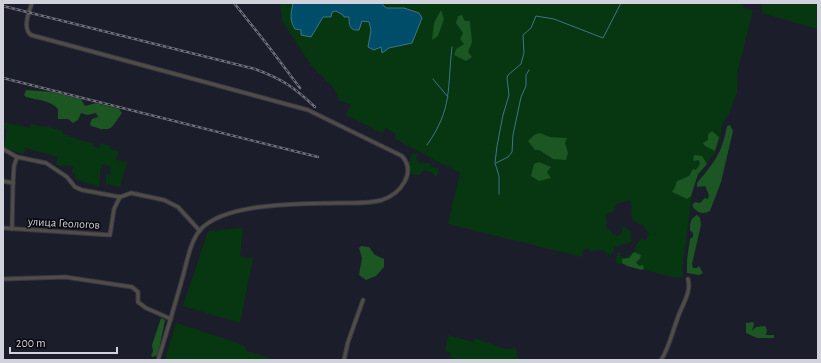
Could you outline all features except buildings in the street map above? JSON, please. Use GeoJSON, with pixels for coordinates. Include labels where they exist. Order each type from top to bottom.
{"type":"FeatureCollection","features":[{"type":"Feature","properties":{"kind":"street"},"geometry":{"type":"LineString","coordinates":[[32,3],[26,26],[27,31],[31,35],[308,110],[402,156],[406,164],[407,176],[401,189],[397,193],[381,200],[365,203],[295,204],[248,209],[221,216],[200,231],[190,251],[158,360]]}},
{"type":"Feature","properties":{"kind":"street"},"geometry":{"type":"LineString","coordinates":[[3,149],[17,157],[46,163],[67,177],[75,187],[82,190],[120,197],[131,193],[164,200],[178,207],[200,231]]}},
{"type":"Feature","properties":{"kind":"street"},"geometry":{"type":"LineString","coordinates":[[12,229],[14,166],[17,157]]}},
{"type":"Feature","properties":{"kind":"street"},"geometry":{"type":"LineString","coordinates":[[3,181],[13,183]]}},
{"type":"Feature","properties":{"kind":"street","name":"улица Геологов"},"geometry":{"type":"LineString","coordinates":[[3,228],[110,235],[114,209],[120,197]]}},
{"type":"Feature","properties":{"kind":"street"},"geometry":{"type":"LineString","coordinates":[[3,279],[65,277],[132,287],[138,292],[138,302],[146,308],[171,319]]}},
{"type":"Feature","properties":{"kind":"street"},"geometry":{"type":"LineString","coordinates":[[661,360],[685,302],[690,284],[688,279]]}},
{"type":"Feature","properties":{"kind":"street"},"geometry":{"type":"LineString","coordinates":[[344,360],[348,342],[363,300]]}},
{"type":"Feature","properties":{"kind":"green space"},"geometry":{"type":"Polygon","coordinates":[[[280,3],[743,3],[744,9],[753,10],[738,70],[737,93],[729,113],[722,124],[720,138],[714,154],[698,176],[693,187],[682,270],[684,276],[676,278],[617,263],[615,260],[618,253],[621,253],[620,256],[625,258],[635,251],[636,245],[642,238],[643,240],[646,240],[649,234],[642,225],[633,221],[630,200],[616,204],[613,213],[609,212],[606,216],[607,228],[613,235],[617,236],[621,234],[623,226],[630,231],[631,242],[615,247],[611,255],[602,250],[592,251],[587,249],[582,251],[583,257],[448,224],[460,173],[395,139],[396,134],[386,128],[382,133],[346,115],[351,105],[339,100],[335,89],[311,65],[282,21],[280,3]]]}},
{"type":"Feature","properties":{"kind":"green space"},"geometry":{"type":"Polygon","coordinates":[[[761,3],[818,3],[818,29],[762,13],[761,3]]]}},
{"type":"Feature","properties":{"kind":"green space"},"geometry":{"type":"Polygon","coordinates":[[[441,10],[444,19],[438,36],[432,40],[434,23],[441,10]]]}},
{"type":"Feature","properties":{"kind":"green space"},"geometry":{"type":"Polygon","coordinates":[[[462,15],[465,21],[470,21],[472,42],[468,52],[472,57],[466,61],[454,55],[456,49],[464,44],[460,39],[463,33],[456,23],[458,16],[462,15]]]}},
{"type":"Feature","properties":{"kind":"green space"},"geometry":{"type":"Polygon","coordinates":[[[26,90],[52,92],[81,99],[85,106],[96,103],[119,109],[122,113],[112,127],[108,129],[101,129],[91,126],[90,123],[92,119],[98,117],[96,113],[87,115],[81,113],[78,120],[73,123],[68,119],[58,119],[58,109],[55,106],[43,101],[26,97],[24,95],[26,90]]]}},
{"type":"Feature","properties":{"kind":"green space"},"geometry":{"type":"Polygon","coordinates":[[[3,122],[30,128],[31,124],[43,127],[45,126],[63,131],[63,134],[93,144],[93,146],[99,148],[101,143],[110,146],[110,149],[119,151],[116,160],[127,162],[120,187],[106,184],[106,175],[110,175],[111,167],[102,164],[99,187],[75,179],[76,175],[72,172],[73,166],[56,165],[58,157],[26,148],[23,154],[4,148],[7,129],[3,128],[3,122]]]}},
{"type":"Feature","properties":{"kind":"green space"},"geometry":{"type":"Polygon","coordinates":[[[730,125],[733,131],[721,182],[710,211],[705,213],[700,212],[692,205],[695,202],[700,203],[705,198],[708,199],[709,195],[705,186],[697,187],[697,183],[720,151],[727,126],[730,125]]]}},
{"type":"Feature","properties":{"kind":"green space"},"geometry":{"type":"Polygon","coordinates":[[[712,131],[719,137],[715,151],[705,146],[703,143],[708,140],[708,134],[712,131]]]}},
{"type":"Feature","properties":{"kind":"green space"},"geometry":{"type":"Polygon","coordinates":[[[540,133],[550,137],[567,138],[565,143],[568,153],[566,160],[553,159],[539,150],[535,150],[528,141],[534,135],[540,133]]]}},
{"type":"Feature","properties":{"kind":"green space"},"geometry":{"type":"Polygon","coordinates":[[[413,153],[418,154],[416,159],[419,163],[430,163],[432,167],[438,168],[439,172],[436,177],[432,173],[425,170],[419,175],[411,174],[409,162],[413,153]]]}},
{"type":"Feature","properties":{"kind":"green space"},"geometry":{"type":"Polygon","coordinates":[[[694,155],[702,156],[707,164],[698,174],[691,196],[687,199],[672,192],[677,181],[689,176],[693,169],[696,170],[700,164],[699,160],[693,161],[694,155]]]}},
{"type":"Feature","properties":{"kind":"green space"},"geometry":{"type":"Polygon","coordinates":[[[539,162],[551,167],[547,172],[551,178],[539,181],[531,176],[534,164],[539,162]]]}},
{"type":"Feature","properties":{"kind":"green space"},"geometry":{"type":"Polygon","coordinates":[[[697,215],[700,218],[701,225],[692,264],[693,268],[697,268],[699,266],[703,273],[699,275],[687,273],[690,239],[693,237],[693,233],[690,230],[690,223],[697,215]]]}},
{"type":"Feature","properties":{"kind":"green space"},"geometry":{"type":"Polygon","coordinates":[[[243,228],[240,257],[253,258],[240,323],[183,306],[208,231],[243,228]]]}},
{"type":"Feature","properties":{"kind":"green space"},"geometry":{"type":"Polygon","coordinates":[[[361,246],[369,247],[375,255],[384,259],[384,267],[376,276],[366,280],[359,275],[362,258],[359,248],[361,246]]]}},
{"type":"Feature","properties":{"kind":"green space"},"geometry":{"type":"Polygon","coordinates":[[[634,252],[641,255],[640,259],[636,262],[639,266],[643,265],[644,269],[642,270],[627,266],[622,263],[622,259],[629,258],[634,252]]]}},
{"type":"Feature","properties":{"kind":"green space"},"geometry":{"type":"Polygon","coordinates":[[[161,318],[165,320],[158,355],[153,357],[151,356],[153,351],[152,345],[161,318]]]}},
{"type":"Feature","properties":{"kind":"green space"},"geometry":{"type":"Polygon","coordinates":[[[753,322],[754,324],[752,331],[756,327],[765,326],[767,330],[766,335],[774,335],[774,338],[757,338],[746,333],[746,323],[753,322]]]}},
{"type":"Feature","properties":{"kind":"green space"},"geometry":{"type":"Polygon","coordinates":[[[176,323],[238,343],[244,346],[247,351],[276,360],[165,360],[176,323]]]}},
{"type":"Feature","properties":{"kind":"green space"},"geometry":{"type":"Polygon","coordinates":[[[448,335],[473,342],[474,338],[506,349],[516,348],[518,360],[458,360],[450,358],[451,353],[445,351],[448,335]]]}},
{"type":"Feature","properties":{"kind":"water"},"geometry":{"type":"Polygon","coordinates":[[[293,3],[381,3],[386,8],[404,8],[419,13],[422,18],[412,43],[389,48],[382,53],[381,47],[374,50],[368,47],[371,30],[369,22],[362,21],[359,30],[353,29],[351,28],[349,17],[344,17],[336,11],[332,12],[331,17],[323,17],[311,37],[301,35],[301,30],[295,29],[291,19],[293,3]]]}},
{"type":"Feature","properties":{"kind":"waterway"},"geometry":{"type":"LineString","coordinates":[[499,194],[499,176],[495,163],[503,115],[509,95],[507,78],[508,75],[521,64],[524,53],[523,35],[531,28],[536,16],[554,19],[603,38],[621,3]]}},
{"type":"Feature","properties":{"kind":"waterway"},"geometry":{"type":"LineString","coordinates":[[427,145],[435,132],[445,109],[449,87],[452,47]]}},
{"type":"Feature","properties":{"kind":"waterway"},"geometry":{"type":"LineString","coordinates":[[496,163],[508,157],[512,152],[513,135],[521,97],[526,86],[526,75],[529,70]]}},
{"type":"Feature","properties":{"kind":"waterway"},"geometry":{"type":"LineString","coordinates":[[433,79],[448,97]]}},
{"type":"Feature","properties":{"kind":"railway"},"geometry":{"type":"LineString","coordinates":[[234,3],[300,88]]}},
{"type":"Feature","properties":{"kind":"railway"},"geometry":{"type":"LineString","coordinates":[[3,6],[255,69],[273,76],[287,84],[315,107]]}},
{"type":"Feature","properties":{"kind":"railway"},"geometry":{"type":"LineString","coordinates":[[3,78],[318,157]]}}]}
